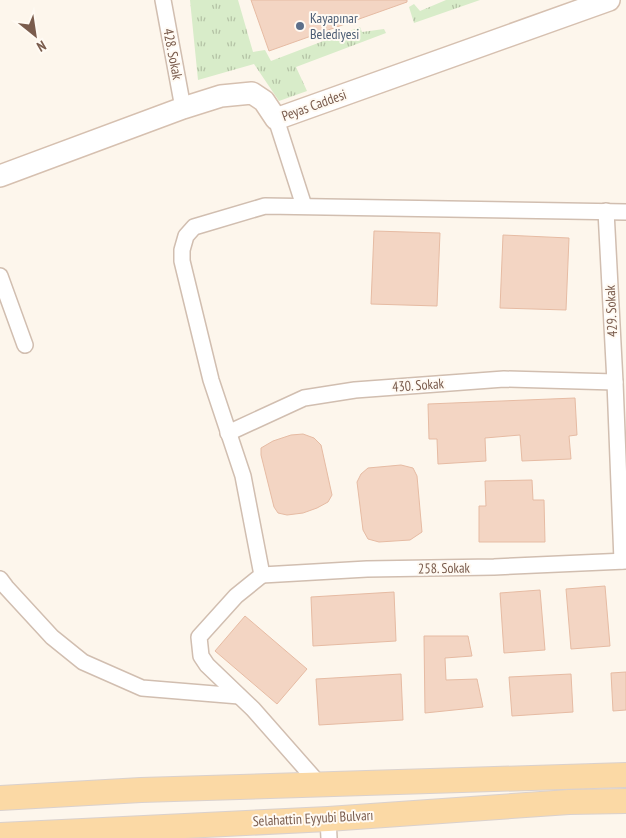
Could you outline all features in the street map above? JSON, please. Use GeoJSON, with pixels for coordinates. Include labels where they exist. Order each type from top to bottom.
{"type":"FeatureCollection","features":[{"type":"Feature","properties":{"kind":"main road"},"geometry":{"type":"LineString","coordinates":[[0,798],[141,790],[626,775]]}},
{"type":"Feature","properties":{"kind":"main road","name":"Selahattin Eyyubi Bulvarı"},"geometry":{"type":"LineString","coordinates":[[0,835],[328,828],[461,809],[626,801]]}},
{"type":"Feature","properties":{"kind":"street","name":"428. Sokak"},"geometry":{"type":"LineString","coordinates":[[163,0],[183,108]]}},
{"type":"Feature","properties":{"kind":"street","name":"Peyas Caddesi"},"geometry":{"type":"LineString","coordinates":[[0,176],[183,108],[221,96],[252,93],[264,101],[276,118],[609,0]]}},
{"type":"Feature","properties":{"kind":"street"},"geometry":{"type":"LineString","coordinates":[[276,118],[304,206]]}},
{"type":"Feature","properties":{"kind":"street"},"geometry":{"type":"LineString","coordinates":[[320,784],[253,709],[207,666],[201,656],[199,637],[236,596],[262,575],[243,476],[211,380],[182,261],[182,250],[186,236],[194,227],[265,206],[626,212]]}},
{"type":"Feature","properties":{"kind":"street","name":"429. Sokak"},"geometry":{"type":"LineString","coordinates":[[606,211],[624,561]]}},
{"type":"Feature","properties":{"kind":"street"},"geometry":{"type":"LineString","coordinates":[[0,276],[25,346]]}},
{"type":"Feature","properties":{"kind":"street","name":"430. Sokak"},"geometry":{"type":"LineString","coordinates":[[228,433],[304,398],[354,390],[504,379],[615,382]]}},
{"type":"Feature","properties":{"kind":"street","name":"258. Sokak"},"geometry":{"type":"LineString","coordinates":[[262,575],[367,569],[624,561]]}},
{"type":"Feature","properties":{"kind":"street"},"geometry":{"type":"LineString","coordinates":[[0,579],[52,637],[83,662],[142,688],[239,696]]}},
{"type":"Feature","properties":{"kind":"green space"},"geometry":{"type":"Polygon","coordinates":[[[190,0],[238,0],[253,52],[265,50],[271,61],[360,27],[362,32],[384,29],[386,33],[296,67],[307,91],[279,101],[254,64],[198,80],[190,0]]]}},
{"type":"Feature","properties":{"kind":"green space"},"geometry":{"type":"Polygon","coordinates":[[[446,0],[480,0],[414,23],[409,7],[414,4],[420,11],[446,0]]]}},
{"type":"Feature","properties":{"kind":"building","name":"Kayapınar Belediyesi"},"geometry":{"type":"Polygon","coordinates":[[[251,0],[407,0],[407,2],[269,51],[251,0]]]}},
{"type":"Feature","properties":{"kind":"building"},"geometry":{"type":"Polygon","coordinates":[[[374,231],[440,233],[437,306],[371,304],[374,231]]]}},
{"type":"Feature","properties":{"kind":"building"},"geometry":{"type":"Polygon","coordinates":[[[503,235],[569,238],[566,310],[500,308],[503,235]]]}},
{"type":"Feature","properties":{"kind":"building"},"geometry":{"type":"Polygon","coordinates":[[[575,398],[577,435],[569,436],[571,459],[522,461],[520,435],[485,438],[486,461],[438,464],[437,439],[429,439],[428,404],[575,398]]]}},
{"type":"Feature","properties":{"kind":"building"},"geometry":{"type":"Polygon","coordinates":[[[303,434],[314,438],[321,445],[332,495],[328,502],[303,513],[287,515],[278,513],[274,507],[261,455],[261,448],[273,441],[291,435],[303,434]]]}},
{"type":"Feature","properties":{"kind":"building"},"geometry":{"type":"Polygon","coordinates":[[[401,465],[413,468],[417,476],[422,532],[410,540],[379,542],[368,539],[363,530],[357,482],[361,474],[368,468],[401,465]]]}},
{"type":"Feature","properties":{"kind":"building"},"geometry":{"type":"Polygon","coordinates":[[[532,480],[533,500],[544,500],[545,542],[479,542],[479,506],[486,506],[485,481],[532,480]]]}},
{"type":"Feature","properties":{"kind":"building"},"geometry":{"type":"Polygon","coordinates":[[[605,586],[610,646],[571,649],[566,589],[605,586]]]}},
{"type":"Feature","properties":{"kind":"building"},"geometry":{"type":"Polygon","coordinates":[[[540,590],[545,650],[504,653],[500,593],[540,590]]]}},
{"type":"Feature","properties":{"kind":"building"},"geometry":{"type":"Polygon","coordinates":[[[394,592],[396,641],[313,646],[311,597],[394,592]]]}},
{"type":"Feature","properties":{"kind":"building"},"geometry":{"type":"Polygon","coordinates":[[[245,616],[307,669],[277,704],[215,651],[245,616]]]}},
{"type":"Feature","properties":{"kind":"building"},"geometry":{"type":"Polygon","coordinates":[[[424,636],[468,636],[472,656],[445,658],[446,680],[477,679],[483,707],[425,713],[424,636]]]}},
{"type":"Feature","properties":{"kind":"building"},"geometry":{"type":"Polygon","coordinates":[[[626,672],[626,710],[613,711],[611,673],[626,672]]]}},
{"type":"Feature","properties":{"kind":"building"},"geometry":{"type":"Polygon","coordinates":[[[401,674],[403,720],[319,725],[316,679],[401,674]]]}},
{"type":"Feature","properties":{"kind":"building"},"geometry":{"type":"Polygon","coordinates":[[[571,674],[573,712],[512,716],[509,677],[571,674]]]}},
{"type":"Feature","properties":{"kind":"place","name":"Kayapınar Belediyesi"},"geometry":{"type":"Point","coordinates":[300,26]}}]}
